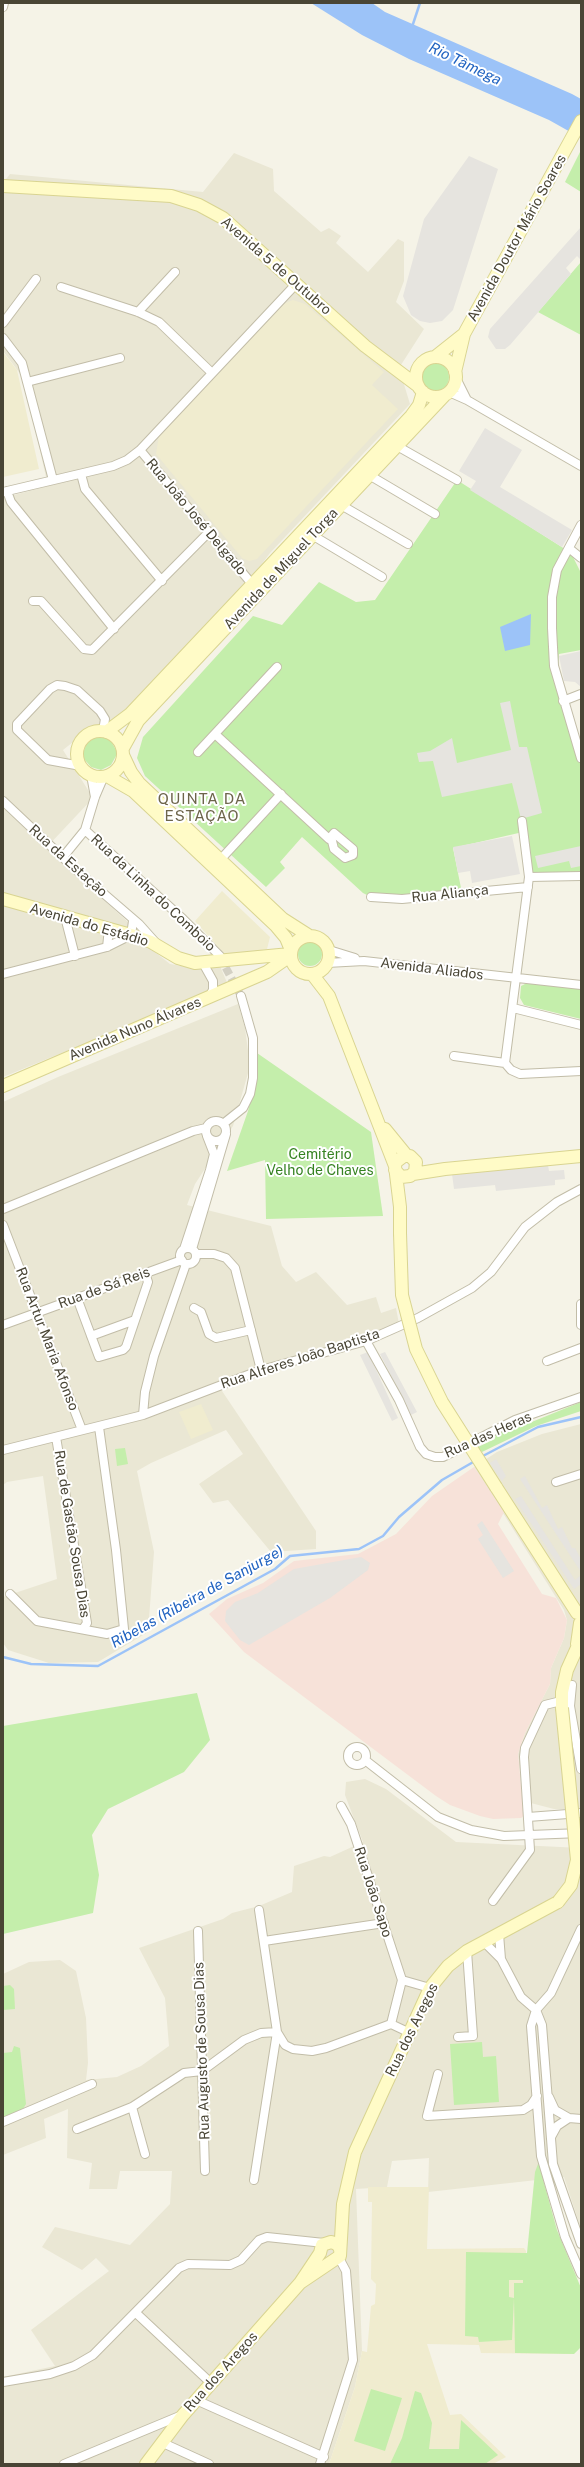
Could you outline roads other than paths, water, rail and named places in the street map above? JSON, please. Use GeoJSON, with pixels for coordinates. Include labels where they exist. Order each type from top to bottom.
{"type":"FeatureCollection","features":[{"type":"Feature","properties":{"kind":"main road","name":"Avenida Doutor Mário Soares"},"geometry":{"type":"LineString","coordinates":[[455,375],[464,334],[581,121]]}},
{"type":"Feature","properties":{"kind":"main road","name":"Avenida 5 de Outubro"},"geometry":{"type":"LineString","coordinates":[[3,186],[171,196],[200,205],[223,218],[297,283],[365,346],[421,389]]}},
{"type":"Feature","properties":{"kind":"main road","name":"Avenida Doutor Mário Soares"},"geometry":{"type":"LineString","coordinates":[[429,359],[464,334]]}},
{"type":"Feature","properties":{"kind":"main road"},"geometry":{"type":"LineString","coordinates":[[390,365],[407,366],[429,359],[448,361],[455,375],[447,393],[434,396],[421,389],[417,370],[429,359]]}},
{"type":"Feature","properties":{"kind":"main road","name":"Avenida de Miguel Torga"},"geometry":{"type":"LineString","coordinates":[[104,731],[130,714],[411,416],[419,405],[421,389]]}},
{"type":"Feature","properties":{"kind":"main road","name":"Avenida de Miguel Torga"},"geometry":{"type":"LineString","coordinates":[[123,752],[138,721],[447,393]]}},
{"type":"Feature","properties":{"kind":"main road"},"geometry":{"type":"LineString","coordinates":[[325,966],[312,974],[306,974],[292,957],[286,938],[276,926],[133,791],[106,776],[91,775],[81,766],[78,753],[82,740],[92,732],[104,731],[116,737],[131,772],[139,783],[283,919],[308,935],[318,937],[329,950],[325,966],[329,996],[379,1120],[395,1168],[400,1207],[402,1295],[416,1349],[442,1402],[561,1589],[580,1616],[579,1642],[561,1705]]}},
{"type":"Feature","properties":{"kind":"main road"},"geometry":{"type":"LineString","coordinates":[[106,776],[118,769],[123,752]]}},
{"type":"Feature","properties":{"kind":"main road","name":"Avenida do Estádio"},"geometry":{"type":"LineString","coordinates":[[3,899],[131,935],[157,945],[178,958],[203,963],[292,957]]}},
{"type":"Feature","properties":{"kind":"main road"},"geometry":{"type":"LineString","coordinates":[[292,957],[297,940],[308,935]]}},
{"type":"Feature","properties":{"kind":"main road","name":"Avenida Nuno Álvares"},"geometry":{"type":"LineString","coordinates":[[3,1086],[267,972],[292,957]]}},
{"type":"Feature","properties":{"kind":"main road"},"geometry":{"type":"LineString","coordinates":[[312,974],[329,996]]}},
{"type":"Feature","properties":{"kind":"main road"},"geometry":{"type":"LineString","coordinates":[[379,1120],[411,1158],[416,1169],[412,1175],[400,1207]]}},
{"type":"Feature","properties":{"kind":"main road"},"geometry":{"type":"LineString","coordinates":[[445,1169],[411,1158],[397,1159],[395,1168],[401,1176],[445,1169],[581,1156]]}},
{"type":"Feature","properties":{"kind":"main road"},"geometry":{"type":"LineString","coordinates":[[561,1589],[581,1600]]}},
{"type":"Feature","properties":{"kind":"main road","name":"Rua dos Aregos"},"geometry":{"type":"LineString","coordinates":[[146,2464],[196,2400],[212,2384],[300,2283],[331,2251],[342,2218],[346,2187],[355,2152],[408,2032],[430,1988],[448,1966],[467,1951],[492,1940],[558,1902],[571,1885],[577,1860],[561,1705]]}},
{"type":"Feature","properties":{"kind":"street"},"geometry":{"type":"LineString","coordinates":[[3,7],[4,3]]}},
{"type":"Feature","properties":{"kind":"street"},"geometry":{"type":"LineString","coordinates":[[138,312],[175,272]]}},
{"type":"Feature","properties":{"kind":"street"},"geometry":{"type":"LineString","coordinates":[[3,323],[36,279]]}},
{"type":"Feature","properties":{"kind":"street"},"geometry":{"type":"LineString","coordinates":[[114,629],[11,502],[5,492],[113,466],[127,460],[140,450],[297,283]]}},
{"type":"Feature","properties":{"kind":"street"},"geometry":{"type":"LineString","coordinates":[[61,287],[138,312],[159,322],[212,373]]}},
{"type":"Feature","properties":{"kind":"street"},"geometry":{"type":"LineString","coordinates":[[3,338],[22,363],[53,480]]}},
{"type":"Feature","properties":{"kind":"street"},"geometry":{"type":"LineString","coordinates":[[27,382],[120,358]]}},
{"type":"Feature","properties":{"kind":"street"},"geometry":{"type":"LineString","coordinates":[[455,375],[467,400]]}},
{"type":"Feature","properties":{"kind":"street"},"geometry":{"type":"LineString","coordinates":[[447,393],[467,400],[581,466]]}},
{"type":"Feature","properties":{"kind":"street"},"geometry":{"type":"LineString","coordinates":[[397,446],[457,480]]}},
{"type":"Feature","properties":{"kind":"street","name":"Rua João José Delgado"},"geometry":{"type":"LineString","coordinates":[[140,450],[252,584]]}},
{"type":"Feature","properties":{"kind":"street"},"geometry":{"type":"LineString","coordinates":[[81,474],[85,489],[162,581]]}},
{"type":"Feature","properties":{"kind":"street"},"geometry":{"type":"LineString","coordinates":[[369,475],[435,514]]}},
{"type":"Feature","properties":{"kind":"street"},"geometry":{"type":"LineString","coordinates":[[341,505],[408,544]]}},
{"type":"Feature","properties":{"kind":"street"},"geometry":{"type":"LineString","coordinates":[[581,525],[570,549],[557,570],[552,597],[554,666],[563,701],[581,758]]}},
{"type":"Feature","properties":{"kind":"street"},"geometry":{"type":"LineString","coordinates":[[33,601],[41,601],[84,649],[92,650],[209,532]]}},
{"type":"Feature","properties":{"kind":"street"},"geometry":{"type":"LineString","coordinates":[[312,535],[382,577]]}},
{"type":"Feature","properties":{"kind":"street"},"geometry":{"type":"LineString","coordinates":[[570,549],[581,558]]}},
{"type":"Feature","properties":{"kind":"street"},"geometry":{"type":"LineString","coordinates":[[198,752],[277,667]]}},
{"type":"Feature","properties":{"kind":"street"},"geometry":{"type":"LineString","coordinates":[[81,766],[48,760],[17,730],[17,724],[52,687],[65,686],[77,690],[102,714],[105,722],[104,731]]}},
{"type":"Feature","properties":{"kind":"street"},"geometry":{"type":"LineString","coordinates":[[563,701],[581,694]]}},
{"type":"Feature","properties":{"kind":"street"},"geometry":{"type":"LineString","coordinates":[[215,734],[329,839]]}},
{"type":"Feature","properties":{"kind":"street"},"geometry":{"type":"LineString","coordinates":[[91,775],[95,797]]}},
{"type":"Feature","properties":{"kind":"street"},"geometry":{"type":"LineString","coordinates":[[62,857],[86,830],[95,797],[106,776]]}},
{"type":"Feature","properties":{"kind":"street"},"geometry":{"type":"LineString","coordinates":[[220,860],[281,794]]}},
{"type":"Feature","properties":{"kind":"street","name":"Rua da Estação"},"geometry":{"type":"LineString","coordinates":[[3,801],[62,857],[154,938],[157,945]]}},
{"type":"Feature","properties":{"kind":"street"},"geometry":{"type":"LineString","coordinates":[[505,1063],[529,877],[522,821]]}},
{"type":"Feature","properties":{"kind":"street","name":"Rua da Linha do Comboio"},"geometry":{"type":"LineString","coordinates":[[86,830],[220,956]]}},
{"type":"Feature","properties":{"kind":"street"},"geometry":{"type":"LineString","coordinates":[[529,877],[581,876]]}},
{"type":"Feature","properties":{"kind":"street","name":"Rua Aliança"},"geometry":{"type":"LineString","coordinates":[[371,897],[402,899],[528,887]]}},
{"type":"Feature","properties":{"kind":"street"},"geometry":{"type":"LineString","coordinates":[[65,917],[75,956]]}},
{"type":"Feature","properties":{"kind":"street"},"geometry":{"type":"LineString","coordinates":[[3,974],[107,947],[131,935],[133,921]]}},
{"type":"Feature","properties":{"kind":"street"},"geometry":{"type":"LineString","coordinates":[[107,947],[109,929]]}},
{"type":"Feature","properties":{"kind":"street"},"geometry":{"type":"LineString","coordinates":[[329,950],[364,961]]}},
{"type":"Feature","properties":{"kind":"street"},"geometry":{"type":"LineString","coordinates":[[325,966],[364,961]]}},
{"type":"Feature","properties":{"kind":"street","name":"Avenida Aliados"},"geometry":{"type":"LineString","coordinates":[[364,961],[501,978],[516,978],[581,985]]}},
{"type":"Feature","properties":{"kind":"street"},"geometry":{"type":"LineString","coordinates":[[203,963],[213,981],[213,990],[209,997]]}},
{"type":"Feature","properties":{"kind":"street","name":"Avenida Aliados"},"geometry":{"type":"LineString","coordinates":[[501,978],[509,981],[515,991]]}},
{"type":"Feature","properties":{"kind":"street"},"geometry":{"type":"LineString","coordinates":[[223,1124],[243,1108],[250,1094],[253,1078],[253,1038],[241,996]]}},
{"type":"Feature","properties":{"kind":"street"},"geometry":{"type":"LineString","coordinates":[[513,1008],[581,1025]]}},
{"type":"Feature","properties":{"kind":"street"},"geometry":{"type":"LineString","coordinates":[[454,1056],[505,1063],[511,1070],[520,1074],[581,1071]]}},
{"type":"Feature","properties":{"kind":"street"},"geometry":{"type":"LineString","coordinates":[[207,1132],[214,1122],[223,1124]]}},
{"type":"Feature","properties":{"kind":"street"},"geometry":{"type":"LineString","coordinates":[[191,1251],[226,1134],[223,1124]]}},
{"type":"Feature","properties":{"kind":"street"},"geometry":{"type":"LineString","coordinates":[[3,1209],[193,1131],[207,1132]]}},
{"type":"Feature","properties":{"kind":"street"},"geometry":{"type":"LineString","coordinates":[[207,1132],[211,1140],[219,1141],[226,1134]]}},
{"type":"Feature","properties":{"kind":"street"},"geometry":{"type":"LineString","coordinates":[[184,1262],[195,1260],[191,1251],[214,1154],[207,1132]]}},
{"type":"Feature","properties":{"kind":"street","name":"Rua Alferes João Baptista"},"geometry":{"type":"LineString","coordinates":[[3,1450],[143,1415],[261,1370],[366,1341],[418,1318],[472,1288],[491,1272],[525,1227],[557,1202],[581,1189]]}},
{"type":"Feature","properties":{"kind":"street","name":"Rua Artur Maria Afonso"},"geometry":{"type":"LineString","coordinates":[[3,1225],[82,1430]]}},
{"type":"Feature","properties":{"kind":"street"},"geometry":{"type":"LineString","coordinates":[[143,1415],[145,1392],[152,1362],[184,1262],[181,1253],[191,1251],[214,1254],[226,1258],[235,1268],[261,1370]]}},
{"type":"Feature","properties":{"kind":"street","name":"Rua de Sá Reis"},"geometry":{"type":"LineString","coordinates":[[3,1325],[145,1273],[184,1262]]}},
{"type":"Feature","properties":{"kind":"street"},"geometry":{"type":"LineString","coordinates":[[77,1298],[97,1355],[102,1358],[125,1349],[148,1282],[145,1273]]}},
{"type":"Feature","properties":{"kind":"street"},"geometry":{"type":"LineString","coordinates":[[581,1304],[581,1325]]}},
{"type":"Feature","properties":{"kind":"street"},"geometry":{"type":"LineString","coordinates":[[194,1308],[201,1312],[209,1334],[216,1338],[250,1330]]}},
{"type":"Feature","properties":{"kind":"street"},"geometry":{"type":"LineString","coordinates":[[90,1336],[135,1320]]}},
{"type":"Feature","properties":{"kind":"street","name":"Rua das Heras"},"geometry":{"type":"LineString","coordinates":[[366,1341],[399,1400],[420,1447],[426,1454],[435,1457],[443,1457],[515,1420],[581,1397]]}},
{"type":"Feature","properties":{"kind":"street"},"geometry":{"type":"LineString","coordinates":[[548,1361],[581,1348]]}},
{"type":"Feature","properties":{"kind":"street"},"geometry":{"type":"LineString","coordinates":[[10,1594],[37,1621],[107,1634],[124,1629],[116,1550],[99,1427]]}},
{"type":"Feature","properties":{"kind":"street","name":"Rua de Gastão Sousa Dias"},"geometry":{"type":"LineString","coordinates":[[56,1437],[87,1623],[83,1629]]}},
{"type":"Feature","properties":{"kind":"street"},"geometry":{"type":"LineString","coordinates":[[556,1482],[581,1474]]}},
{"type":"Feature","properties":{"kind":"street"},"geometry":{"type":"LineString","coordinates":[[581,1688],[568,1684],[570,1706],[581,1769]]}},
{"type":"Feature","properties":{"kind":"street"},"geometry":{"type":"LineString","coordinates":[[494,1901],[530,1850],[524,1757],[525,1748],[545,1704],[561,1705]]}},
{"type":"Feature","properties":{"kind":"street"},"geometry":{"type":"LineString","coordinates":[[365,1760],[438,1817],[471,1830],[504,1836],[581,1833]]}},
{"type":"Feature","properties":{"kind":"street","name":"Rua João Sapo"},"geometry":{"type":"LineString","coordinates":[[341,1806],[351,1824],[402,1980]]}},
{"type":"Feature","properties":{"kind":"street"},"geometry":{"type":"LineString","coordinates":[[528,1817],[581,1813]]}},
{"type":"Feature","properties":{"kind":"street"},"geometry":{"type":"LineString","coordinates":[[254,2180],[277,2032],[259,1910]]}},
{"type":"Feature","properties":{"kind":"street"},"geometry":{"type":"LineString","coordinates":[[264,1941],[384,1923]]}},
{"type":"Feature","properties":{"kind":"street"},"geometry":{"type":"LineString","coordinates":[[581,1928],[551,1993],[536,2010],[531,2026],[541,2156],[566,2237],[581,2274]]}},
{"type":"Feature","properties":{"kind":"street","name":"Rua Augusto de Sousa Dias"},"geometry":{"type":"LineString","coordinates":[[198,1931],[205,2171]]}},
{"type":"Feature","properties":{"kind":"street"},"geometry":{"type":"LineString","coordinates":[[492,1940],[521,1996],[536,2010],[542,2025],[553,2164],[581,2244]]}},
{"type":"Feature","properties":{"kind":"street"},"geometry":{"type":"LineString","coordinates":[[458,2037],[474,2036],[467,1951]]}},
{"type":"Feature","properties":{"kind":"street"},"geometry":{"type":"LineString","coordinates":[[391,2024],[402,1980],[430,1988]]}},
{"type":"Feature","properties":{"kind":"street"},"geometry":{"type":"LineString","coordinates":[[277,2032],[285,2044],[293,2050],[326,2048],[391,2024],[408,2032]]}},
{"type":"Feature","properties":{"kind":"street"},"geometry":{"type":"LineString","coordinates":[[77,2129],[132,2107],[184,2073],[202,2071],[244,2040],[261,2033],[277,2032]]}},
{"type":"Feature","properties":{"kind":"street"},"geometry":{"type":"LineString","coordinates":[[438,2074],[427,2116],[523,2110],[531,2105],[536,2096]]}},
{"type":"Feature","properties":{"kind":"street"},"geometry":{"type":"LineString","coordinates":[[3,2122],[92,2084]]}},
{"type":"Feature","properties":{"kind":"street"},"geometry":{"type":"LineString","coordinates":[[536,2096],[547,2095]]}},
{"type":"Feature","properties":{"kind":"street"},"geometry":{"type":"LineString","coordinates":[[547,2095],[555,2110],[569,2118],[581,2118]]}},
{"type":"Feature","properties":{"kind":"street"},"geometry":{"type":"LineString","coordinates":[[132,2107],[144,2154]]}},
{"type":"Feature","properties":{"kind":"street"},"geometry":{"type":"LineString","coordinates":[[550,2138],[557,2126],[569,2118]]}},
{"type":"Feature","properties":{"kind":"street"},"geometry":{"type":"LineString","coordinates":[[566,2237],[576,2233]]}},
{"type":"Feature","properties":{"kind":"street"},"geometry":{"type":"LineString","coordinates":[[3,2382],[50,2374],[74,2366],[93,2355],[179,2268],[188,2264],[230,2264],[241,2260],[259,2240],[267,2237],[331,2251],[346,2271],[353,2360],[322,2460],[196,2400]]}},
{"type":"Feature","properties":{"kind":"street"},"geometry":{"type":"LineString","coordinates":[[136,2313],[212,2384]]}},
{"type":"Feature","properties":{"kind":"street"},"geometry":{"type":"LineString","coordinates":[[64,2464],[183,2415]]}},
{"type":"Feature","properties":{"kind":"street"},"geometry":{"type":"LineString","coordinates":[[163,2443],[209,2464]]}},
{"type":"Feature","properties":{"kind":"water","name":"Rio Tâmega"},"geometry":{"type":"Polygon","coordinates":[[[311,3],[372,3],[385,12],[572,94],[581,99],[581,138],[549,120],[409,59],[362,35],[311,3]]]}},
{"type":"Feature","properties":{"kind":"water"},"geometry":{"type":"Polygon","coordinates":[[[531,614],[530,645],[505,651],[500,627],[531,614]]]}},
{"type":"Feature","properties":{"kind":"waterway"},"geometry":{"type":"LineString","coordinates":[[412,27],[420,3]]}},
{"type":"Feature","properties":{"kind":"waterway","name":"Ribelas (Ribeira de Sanjurge)"},"geometry":{"type":"LineString","coordinates":[[481,1457],[538,1427],[581,1417]]}},
{"type":"Feature","properties":{"kind":"waterway","name":"Ribelas (Ribeira de Sanjurge)"},"geometry":{"type":"LineString","coordinates":[[3,1657],[31,1664],[98,1666],[275,1569],[290,1556],[359,1549],[383,1536],[399,1517],[442,1480],[475,1461]]}},
{"type":"Feature","properties":{"kind":"tunnel"},"geometry":{"type":"LineString","coordinates":[[220,957],[241,996]]}},
{"type":"Feature","properties":{"kind":"district","name":"QUINTA DA ESTAÇÃO"},"geometry":{"type":"Point","coordinates":[202,808]}},
{"type":"Feature","properties":{"kind":"park label","name":"Cemitério Velho de Chaves"},"geometry":{"type":"Point","coordinates":[320,1164]}}]}
